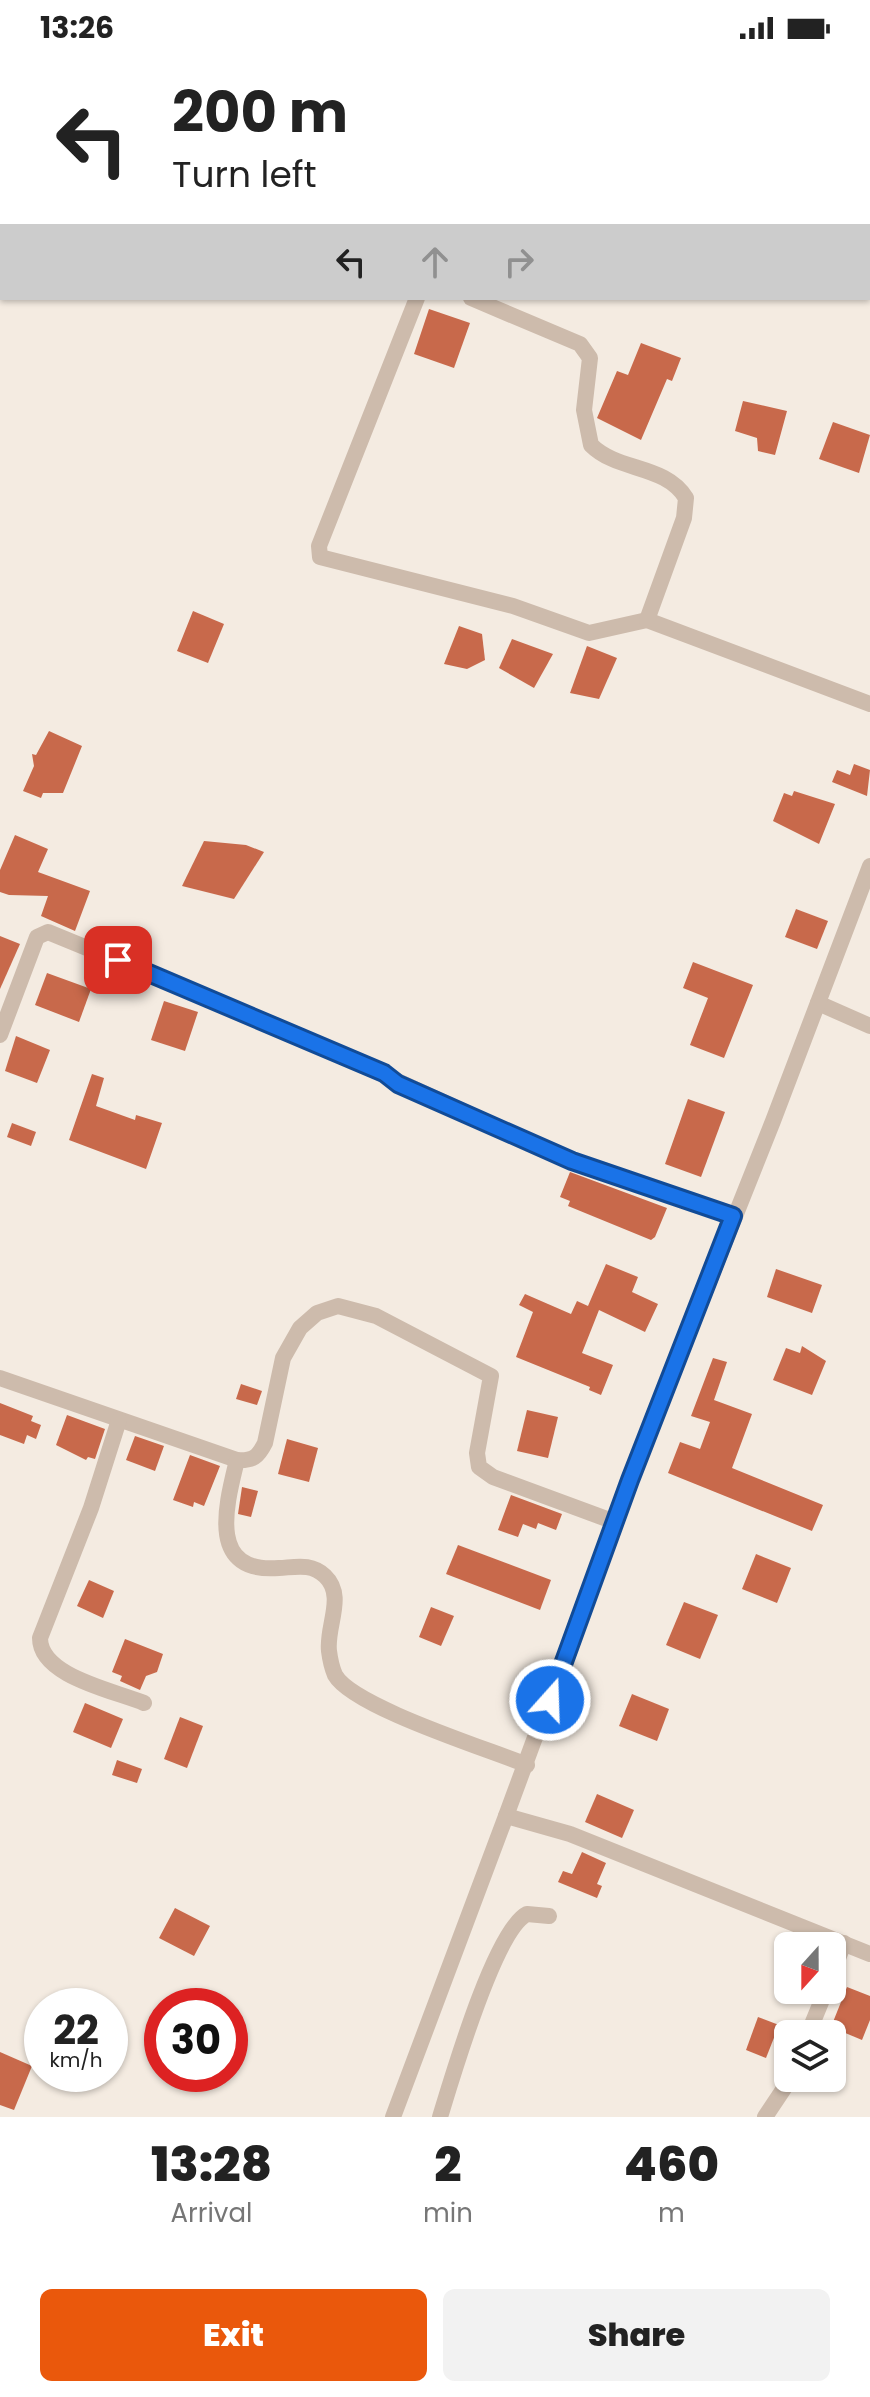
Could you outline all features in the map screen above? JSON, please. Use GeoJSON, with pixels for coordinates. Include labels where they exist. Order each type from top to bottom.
{"type":"FeatureCollection","features":[{"type":"Feature","properties":{"kind":"street"},"geometry":{"type":"LineString","coordinates":[[416,300],[319,546],[320,557],[513,606],[589,633],[647,620],[870,704]]}},
{"type":"Feature","properties":{"kind":"street"},"geometry":{"type":"LineString","coordinates":[[476,300],[580,344],[590,358],[584,410],[591,445],[610,460],[668,478],[686,498],[684,518],[647,620]]}},
{"type":"Feature","properties":{"kind":"street"},"geometry":{"type":"LineString","coordinates":[[393,2117],[527,1765],[615,1522],[870,866]]}},
{"type":"Feature","properties":{"kind":"street"},"geometry":{"type":"LineString","coordinates":[[0,1035],[37,937],[48,932],[277,1026],[572,1161],[733,1216]]}},
{"type":"Feature","properties":{"kind":"street"},"geometry":{"type":"LineString","coordinates":[[818,1003],[870,1026]]}},
{"type":"Feature","properties":{"kind":"street"},"geometry":{"type":"LineString","coordinates":[[0,1378],[237,1460],[249,1461],[259,1456],[265,1443],[283,1358],[300,1328],[317,1313],[338,1306],[376,1316],[491,1376],[477,1453],[479,1467],[493,1477],[615,1522]]}},
{"type":"Feature","properties":{"kind":"street"},"geometry":{"type":"LineString","coordinates":[[119,1420],[91,1508],[40,1638],[40,1650],[55,1669],[144,1703]]}},
{"type":"Feature","properties":{"kind":"street"},"geometry":{"type":"LineString","coordinates":[[237,1460],[225,1532],[231,1550],[247,1564],[264,1569],[315,1567],[327,1577],[335,1596],[329,1651],[335,1675],[343,1684],[394,1713],[527,1765]]}},
{"type":"Feature","properties":{"kind":"street"},"geometry":{"type":"LineString","coordinates":[[506,1816],[570,1834],[816,1932]]}},
{"type":"Feature","properties":{"kind":"street"},"geometry":{"type":"LineString","coordinates":[[440,2117],[490,1972],[513,1926],[527,1914],[549,1916]]}},
{"type":"Feature","properties":{"kind":"street"},"geometry":{"type":"LineString","coordinates":[[846,1944],[870,1954]]}},
{"type":"Feature","properties":{"kind":"street"},"geometry":{"type":"LineString","coordinates":[[765,2117],[782,2092]]}},
{"type":"Feature","properties":{"kind":"building"},"geometry":{"type":"Polygon","coordinates":[[[429,309],[470,323],[454,368],[414,354],[429,309]]]}},
{"type":"Feature","properties":{"kind":"building"},"geometry":{"type":"Polygon","coordinates":[[[641,343],[681,358],[672,381],[667,379],[641,440],[597,418],[617,371],[628,375],[641,343]]]}},
{"type":"Feature","properties":{"kind":"building"},"geometry":{"type":"Polygon","coordinates":[[[743,401],[787,411],[775,455],[758,451],[757,438],[735,431],[743,401]]]}},
{"type":"Feature","properties":{"kind":"building"},"geometry":{"type":"Polygon","coordinates":[[[833,422],[870,435],[859,473],[819,459],[833,422]]]}},
{"type":"Feature","properties":{"kind":"building"},"geometry":{"type":"Polygon","coordinates":[[[193,611],[224,624],[208,663],[177,651],[193,611]]]}},
{"type":"Feature","properties":{"kind":"building"},"geometry":{"type":"Polygon","coordinates":[[[459,626],[482,634],[485,660],[467,669],[444,664],[459,626]]]}},
{"type":"Feature","properties":{"kind":"building"},"geometry":{"type":"Polygon","coordinates":[[[512,639],[553,654],[534,688],[499,668],[512,639]]]}},
{"type":"Feature","properties":{"kind":"building"},"geometry":{"type":"Polygon","coordinates":[[[587,646],[617,658],[599,699],[570,693],[587,646]]]}},
{"type":"Feature","properties":{"kind":"building"},"geometry":{"type":"Polygon","coordinates":[[[49,731],[82,746],[63,793],[43,793],[41,798],[23,791],[34,766],[32,754],[36,755],[49,731]]]}},
{"type":"Feature","properties":{"kind":"building"},"geometry":{"type":"Polygon","coordinates":[[[854,764],[870,770],[867,796],[832,782],[837,770],[850,775],[854,764]]]}},
{"type":"Feature","properties":{"kind":"building"},"geometry":{"type":"Polygon","coordinates":[[[794,791],[835,804],[819,844],[773,821],[784,793],[792,796],[794,791]]]}},
{"type":"Feature","properties":{"kind":"building"},"geometry":{"type":"Polygon","coordinates":[[[15,835],[48,849],[38,872],[90,891],[75,931],[41,916],[48,896],[0,892],[0,870],[15,835]]]}},
{"type":"Feature","properties":{"kind":"building"},"geometry":{"type":"Polygon","coordinates":[[[204,841],[246,845],[264,852],[234,899],[182,886],[204,841]]]}},
{"type":"Feature","properties":{"kind":"building"},"geometry":{"type":"Polygon","coordinates":[[[796,909],[828,921],[817,949],[785,937],[796,909]]]}},
{"type":"Feature","properties":{"kind":"building"},"geometry":{"type":"Polygon","coordinates":[[[0,936],[20,944],[0,989],[0,936]]]}},
{"type":"Feature","properties":{"kind":"building"},"geometry":{"type":"Polygon","coordinates":[[[693,962],[753,985],[724,1058],[690,1045],[708,998],[683,988],[693,962]]]}},
{"type":"Feature","properties":{"kind":"building"},"geometry":{"type":"Polygon","coordinates":[[[47,973],[91,989],[79,1022],[35,1005],[47,973]]]}},
{"type":"Feature","properties":{"kind":"building"},"geometry":{"type":"Polygon","coordinates":[[[164,1001],[198,1012],[185,1051],[151,1040],[164,1001]]]}},
{"type":"Feature","properties":{"kind":"building"},"geometry":{"type":"Polygon","coordinates":[[[16,1036],[50,1050],[37,1083],[5,1071],[16,1036]]]}},
{"type":"Feature","properties":{"kind":"building"},"geometry":{"type":"Polygon","coordinates":[[[92,1074],[104,1078],[96,1106],[135,1120],[136,1115],[162,1123],[146,1169],[69,1140],[92,1074]]]}},
{"type":"Feature","properties":{"kind":"building"},"geometry":{"type":"Polygon","coordinates":[[[688,1099],[725,1112],[701,1177],[665,1164],[688,1099]]]}},
{"type":"Feature","properties":{"kind":"building"},"geometry":{"type":"Polygon","coordinates":[[[12,1123],[36,1132],[31,1146],[7,1137],[12,1123]]]}},
{"type":"Feature","properties":{"kind":"building"},"geometry":{"type":"Polygon","coordinates":[[[570,1172],[667,1208],[655,1237],[651,1240],[568,1206],[570,1201],[560,1197],[570,1172]]]}},
{"type":"Feature","properties":{"kind":"building"},"geometry":{"type":"Polygon","coordinates":[[[606,1264],[638,1277],[632,1292],[658,1304],[645,1332],[599,1310],[582,1353],[613,1365],[601,1395],[589,1390],[590,1387],[516,1357],[533,1312],[519,1305],[525,1294],[571,1314],[577,1301],[588,1306],[606,1264]]]}},
{"type":"Feature","properties":{"kind":"building"},"geometry":{"type":"Polygon","coordinates":[[[776,1269],[822,1285],[812,1313],[767,1297],[776,1269]]]}},
{"type":"Feature","properties":{"kind":"building"},"geometry":{"type":"Polygon","coordinates":[[[802,1346],[826,1361],[812,1395],[773,1380],[786,1348],[800,1353],[802,1346]]]}},
{"type":"Feature","properties":{"kind":"building"},"geometry":{"type":"Polygon","coordinates":[[[713,1358],[727,1362],[714,1400],[752,1414],[732,1468],[823,1505],[812,1531],[668,1473],[680,1442],[700,1449],[710,1422],[691,1416],[713,1358]]]}},
{"type":"Feature","properties":{"kind":"building"},"geometry":{"type":"Polygon","coordinates":[[[241,1384],[262,1391],[257,1405],[236,1399],[241,1384]]]}},
{"type":"Feature","properties":{"kind":"building"},"geometry":{"type":"Polygon","coordinates":[[[0,1403],[33,1416],[31,1421],[41,1425],[36,1439],[27,1435],[24,1444],[0,1435],[0,1403]]]}},
{"type":"Feature","properties":{"kind":"building"},"geometry":{"type":"Polygon","coordinates":[[[527,1410],[558,1417],[548,1458],[517,1451],[527,1410]]]}},
{"type":"Feature","properties":{"kind":"building"},"geometry":{"type":"Polygon","coordinates":[[[67,1415],[105,1429],[95,1459],[88,1457],[86,1460],[56,1445],[67,1415]]]}},
{"type":"Feature","properties":{"kind":"building"},"geometry":{"type":"Polygon","coordinates":[[[135,1436],[164,1446],[155,1471],[126,1460],[135,1436]]]}},
{"type":"Feature","properties":{"kind":"building"},"geometry":{"type":"Polygon","coordinates":[[[287,1439],[318,1448],[309,1482],[278,1474],[287,1439]]]}},
{"type":"Feature","properties":{"kind":"building"},"geometry":{"type":"Polygon","coordinates":[[[190,1455],[220,1466],[204,1506],[194,1502],[193,1507],[173,1500],[190,1455]]]}},
{"type":"Feature","properties":{"kind":"building"},"geometry":{"type":"Polygon","coordinates":[[[242,1487],[258,1491],[251,1517],[238,1514],[242,1487]]]}},
{"type":"Feature","properties":{"kind":"building"},"geometry":{"type":"Polygon","coordinates":[[[511,1495],[562,1514],[556,1530],[538,1523],[536,1529],[523,1524],[518,1537],[498,1530],[511,1495]]]}},
{"type":"Feature","properties":{"kind":"building"},"geometry":{"type":"Polygon","coordinates":[[[458,1545],[551,1580],[540,1610],[446,1574],[458,1545]]]}},
{"type":"Feature","properties":{"kind":"building"},"geometry":{"type":"Polygon","coordinates":[[[756,1554],[791,1568],[777,1603],[742,1589],[756,1554]]]}},
{"type":"Feature","properties":{"kind":"building"},"geometry":{"type":"Polygon","coordinates":[[[89,1580],[114,1591],[103,1618],[77,1606],[89,1580]]]}},
{"type":"Feature","properties":{"kind":"building"},"geometry":{"type":"Polygon","coordinates":[[[684,1602],[718,1615],[700,1659],[666,1645],[684,1602]]]}},
{"type":"Feature","properties":{"kind":"building"},"geometry":{"type":"Polygon","coordinates":[[[431,1607],[454,1616],[441,1646],[419,1637],[431,1607]]]}},
{"type":"Feature","properties":{"kind":"building"},"geometry":{"type":"Polygon","coordinates":[[[125,1639],[163,1654],[157,1672],[146,1676],[140,1690],[120,1681],[122,1676],[112,1672],[125,1639]]]}},
{"type":"Feature","properties":{"kind":"building"},"geometry":{"type":"Polygon","coordinates":[[[632,1694],[669,1709],[657,1741],[619,1726],[632,1694]]]}},
{"type":"Feature","properties":{"kind":"building"},"geometry":{"type":"Polygon","coordinates":[[[85,1703],[123,1719],[111,1748],[73,1732],[85,1703]]]}},
{"type":"Feature","properties":{"kind":"building"},"geometry":{"type":"Polygon","coordinates":[[[180,1717],[203,1726],[187,1768],[164,1759],[180,1717]]]}},
{"type":"Feature","properties":{"kind":"building"},"geometry":{"type":"Polygon","coordinates":[[[117,1760],[142,1769],[137,1783],[112,1775],[117,1760]]]}},
{"type":"Feature","properties":{"kind":"building"},"geometry":{"type":"Polygon","coordinates":[[[597,1794],[634,1810],[622,1838],[585,1822],[597,1794]]]}},
{"type":"Feature","properties":{"kind":"building"},"geometry":{"type":"Polygon","coordinates":[[[582,1852],[606,1863],[597,1884],[602,1886],[597,1898],[558,1882],[563,1871],[572,1874],[582,1852]]]}},
{"type":"Feature","properties":{"kind":"building"},"geometry":{"type":"Polygon","coordinates":[[[175,1908],[210,1926],[194,1956],[159,1938],[175,1908]]]}},
{"type":"Feature","properties":{"kind":"building"},"geometry":{"type":"Polygon","coordinates":[[[847,1987],[870,1996],[870,2020],[862,2040],[846,2033],[846,2020],[834,2020],[840,2004],[846,2004],[847,1987]]]}},
{"type":"Feature","properties":{"kind":"building"},"geometry":{"type":"Polygon","coordinates":[[[758,2017],[774,2023],[774,2038],[766,2058],[746,2050],[758,2017]]]}},
{"type":"Feature","properties":{"kind":"building"},"geometry":{"type":"Polygon","coordinates":[[[0,2052],[24,2062],[24,2086],[14,2110],[0,2105],[0,2052]]]}},
{"type":"Feature","properties":{"kind":"route"},"geometry":{"type":"LineString","coordinates":[[118,960],[384,1073],[398,1084],[572,1161],[733,1216],[630,1480],[550,1700]]}}]}
